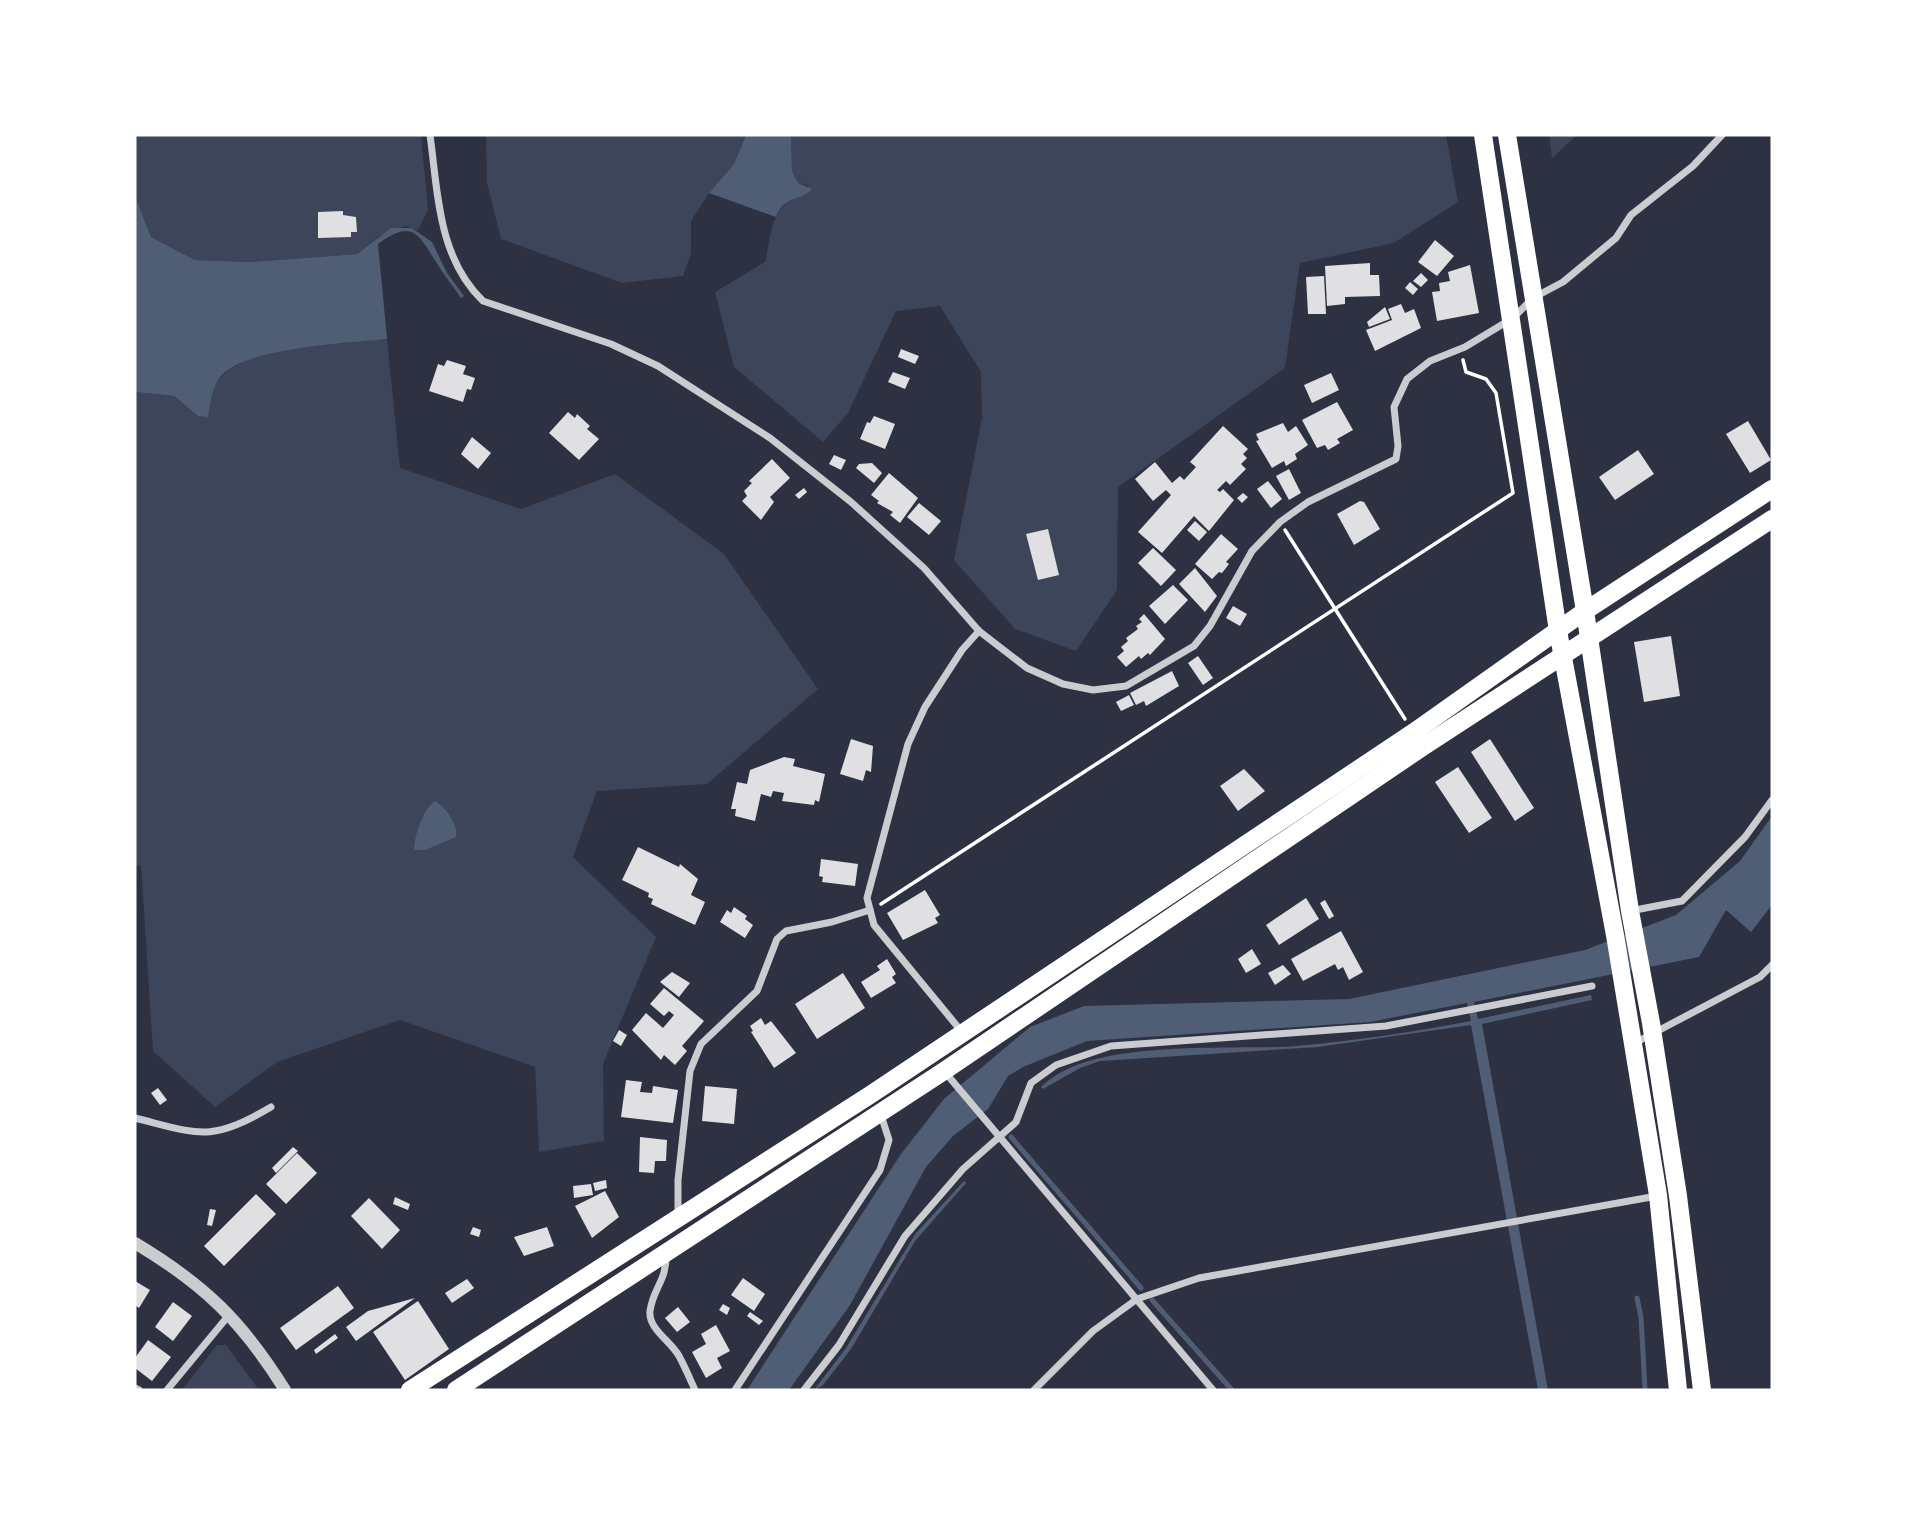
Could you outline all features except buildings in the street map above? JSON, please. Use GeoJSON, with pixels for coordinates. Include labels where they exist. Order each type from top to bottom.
{"type":"FeatureCollection","features":[{"type":"Feature","properties":{"kind":"main road"},"geometry":{"type":"LineString","coordinates":[[1483,135],[1559,631],[1615,935],[1658,1195],[1678,1390]]}},
{"type":"Feature","properties":{"kind":"main road"},"geometry":{"type":"LineString","coordinates":[[1507,135],[1585,611],[1631,919],[1652,1030],[1678,1196],[1702,1390]]}},
{"type":"Feature","properties":{"kind":"main road"},"geometry":{"type":"LineString","coordinates":[[410,1390],[870,1095],[1414,732],[1585,611],[1772,489]]}},
{"type":"Feature","properties":{"kind":"main road"},"geometry":{"type":"LineString","coordinates":[[456,1390],[944,1071],[1424,746],[1772,519]]}},
{"type":"Feature","properties":{"kind":"street"},"geometry":{"type":"LineString","coordinates":[[430,135],[440,216],[449,249],[470,288],[483,301],[611,344],[658,366],[770,438],[851,502],[924,568],[979,631],[1027,668],[1063,684],[1093,690],[1126,686],[1194,646],[1210,626],[1252,551],[1280,522],[1308,502],[1396,459],[1394,407],[1407,379],[1430,361],[1460,349],[1513,318],[1533,298],[1563,282],[1616,238],[1631,215],[1693,166],[1722,135]]}},
{"type":"Feature","properties":{"kind":"street"},"geometry":{"type":"LineString","coordinates":[[962,1032],[874,925],[867,898],[908,744],[925,707],[962,650],[979,631]]}},
{"type":"Feature","properties":{"kind":"street"},"geometry":{"type":"LineString","coordinates":[[1631,919],[1682,901],[1745,838],[1772,800]]}},
{"type":"Feature","properties":{"kind":"street"},"geometry":{"type":"LineString","coordinates":[[678,1218],[678,1180],[690,1072],[701,1044],[757,991],[777,939],[786,931],[832,922],[870,910]]}},
{"type":"Feature","properties":{"kind":"street"},"geometry":{"type":"LineString","coordinates":[[1632,1038],[1760,976],[1772,965]]}},
{"type":"Feature","properties":{"kind":"street"},"geometry":{"type":"LineString","coordinates":[[804,1390],[839,1345],[905,1237],[963,1169],[1016,1122],[1031,1083],[1056,1065],[1111,1046],[1387,1026],[1592,986]]}},
{"type":"Feature","properties":{"kind":"street"},"geometry":{"type":"LineString","coordinates":[[944,1071],[1213,1390]]}},
{"type":"Feature","properties":{"kind":"street"},"geometry":{"type":"LineString","coordinates":[[735,1390],[880,1170],[889,1140],[870,1095]]}},
{"type":"Feature","properties":{"kind":"street"},"geometry":{"type":"LineString","coordinates":[[135,1118],[197,1133],[224,1132],[271,1107]]}},
{"type":"Feature","properties":{"kind":"street"},"geometry":{"type":"LineString","coordinates":[[1034,1390],[1093,1331],[1137,1299],[1199,1278],[1658,1195]]}},
{"type":"Feature","properties":{"kind":"street"},"geometry":{"type":"LineString","coordinates":[[135,1243],[182,1271],[230,1314],[285,1390]]}},
{"type":"Feature","properties":{"kind":"street"},"geometry":{"type":"LineString","coordinates":[[665,1252],[666,1272],[655,1293],[649,1314],[654,1327],[678,1352],[695,1390]]}},
{"type":"Feature","properties":{"kind":"street"},"geometry":{"type":"LineString","coordinates":[[167,1390],[230,1314]]}},
{"type":"Feature","properties":{"kind":"path"},"geometry":{"type":"LineString","coordinates":[[870,910],[1513,493],[1496,393],[1486,379],[1466,372],[1460,349]]}},
{"type":"Feature","properties":{"kind":"path"},"geometry":{"type":"LineString","coordinates":[[1280,522],[1414,732]]}},
{"type":"Feature","properties":{"kind":"shaded area"},"geometry":{"type":"Polygon","coordinates":[[[135,135],[421,135],[428,210],[418,230],[406,226],[378,237],[357,254],[251,262],[195,260],[151,237],[135,196],[135,135]]]}},
{"type":"Feature","properties":{"kind":"shaded area"},"geometry":{"type":"Polygon","coordinates":[[[486,135],[746,135],[734,164],[709,193],[691,221],[691,254],[683,276],[622,283],[501,239],[487,183],[486,135]]]}},
{"type":"Feature","properties":{"kind":"shaded area"},"geometry":{"type":"Polygon","coordinates":[[[746,135],[791,135],[792,171],[798,183],[812,189],[784,205],[776,217],[709,193],[734,164],[746,135]]]}},
{"type":"Feature","properties":{"kind":"shaded area"},"geometry":{"type":"Polygon","coordinates":[[[791,135],[1446,135],[1458,202],[1394,243],[1300,263],[1285,368],[1118,487],[1117,590],[1076,651],[1015,629],[954,560],[982,418],[981,372],[940,306],[896,311],[848,413],[823,442],[734,367],[715,292],[765,262],[775,219],[786,204],[808,193],[808,186],[798,183],[792,171],[791,135]]]}},
{"type":"Feature","properties":{"kind":"shaded area"},"geometry":{"type":"Polygon","coordinates":[[[1549,135],[1577,135],[1552,158],[1549,135]]]}},
{"type":"Feature","properties":{"kind":"shaded area"},"geometry":{"type":"Polygon","coordinates":[[[135,196],[151,237],[195,260],[251,262],[357,254],[391,228],[412,228],[432,242],[447,273],[464,296],[461,298],[419,237],[407,231],[390,236],[378,244],[387,339],[299,348],[234,366],[218,380],[213,390],[208,417],[198,416],[174,396],[135,392],[135,196]]]}},
{"type":"Feature","properties":{"kind":"shaded area"},"geometry":{"type":"Polygon","coordinates":[[[387,339],[400,468],[521,509],[615,474],[724,554],[818,689],[707,784],[597,791],[573,857],[656,937],[603,1064],[604,1141],[539,1152],[535,1067],[400,1020],[277,1062],[215,1107],[153,1051],[141,865],[135,866],[135,392],[174,396],[198,416],[224,374],[258,356],[302,346],[387,339]]]}},
{"type":"Feature","properties":{"kind":"shaded area"},"geometry":{"type":"Polygon","coordinates":[[[435,801],[450,816],[456,837],[425,850],[414,850],[420,823],[435,801]]]}},
{"type":"Feature","properties":{"kind":"shaded area"},"geometry":{"type":"Polygon","coordinates":[[[1772,816],[1772,905],[1751,932],[1726,910],[1699,957],[1474,1002],[1478,1019],[1591,995],[1592,1000],[1482,1024],[1548,1390],[1538,1390],[1471,1025],[1318,1047],[1100,1061],[1080,1068],[1043,1089],[1041,1087],[1063,1071],[1092,1060],[1125,1053],[1340,1042],[1471,1021],[1467,1003],[1370,1022],[1087,1041],[1023,1067],[1008,1076],[988,1109],[953,1136],[926,1167],[850,1305],[789,1390],[747,1390],[901,1154],[944,1099],[1030,1027],[1084,1006],[1349,999],[1585,950],[1676,915],[1740,861],[1772,816]]]}},
{"type":"Feature","properties":{"kind":"shaded area"},"geometry":{"type":"Polygon","coordinates":[[[964,1181],[966,1183],[915,1241],[851,1349],[823,1385],[814,1390],[846,1348],[916,1233],[964,1181]]]}},
{"type":"Feature","properties":{"kind":"shaded area"},"geometry":{"type":"Polygon","coordinates":[[[217,1345],[226,1345],[259,1390],[182,1390],[217,1345]]]}},
{"type":"Feature","properties":{"kind":"waterway"},"geometry":{"type":"LineString","coordinates":[[1011,1137],[1141,1288]]}},
{"type":"Feature","properties":{"kind":"waterway"},"geometry":{"type":"LineString","coordinates":[[1637,1298],[1641,1317],[1645,1390]]}},
{"type":"Feature","properties":{"kind":"waterway"},"geometry":{"type":"LineString","coordinates":[[1152,1300],[1232,1390]]}}]}
